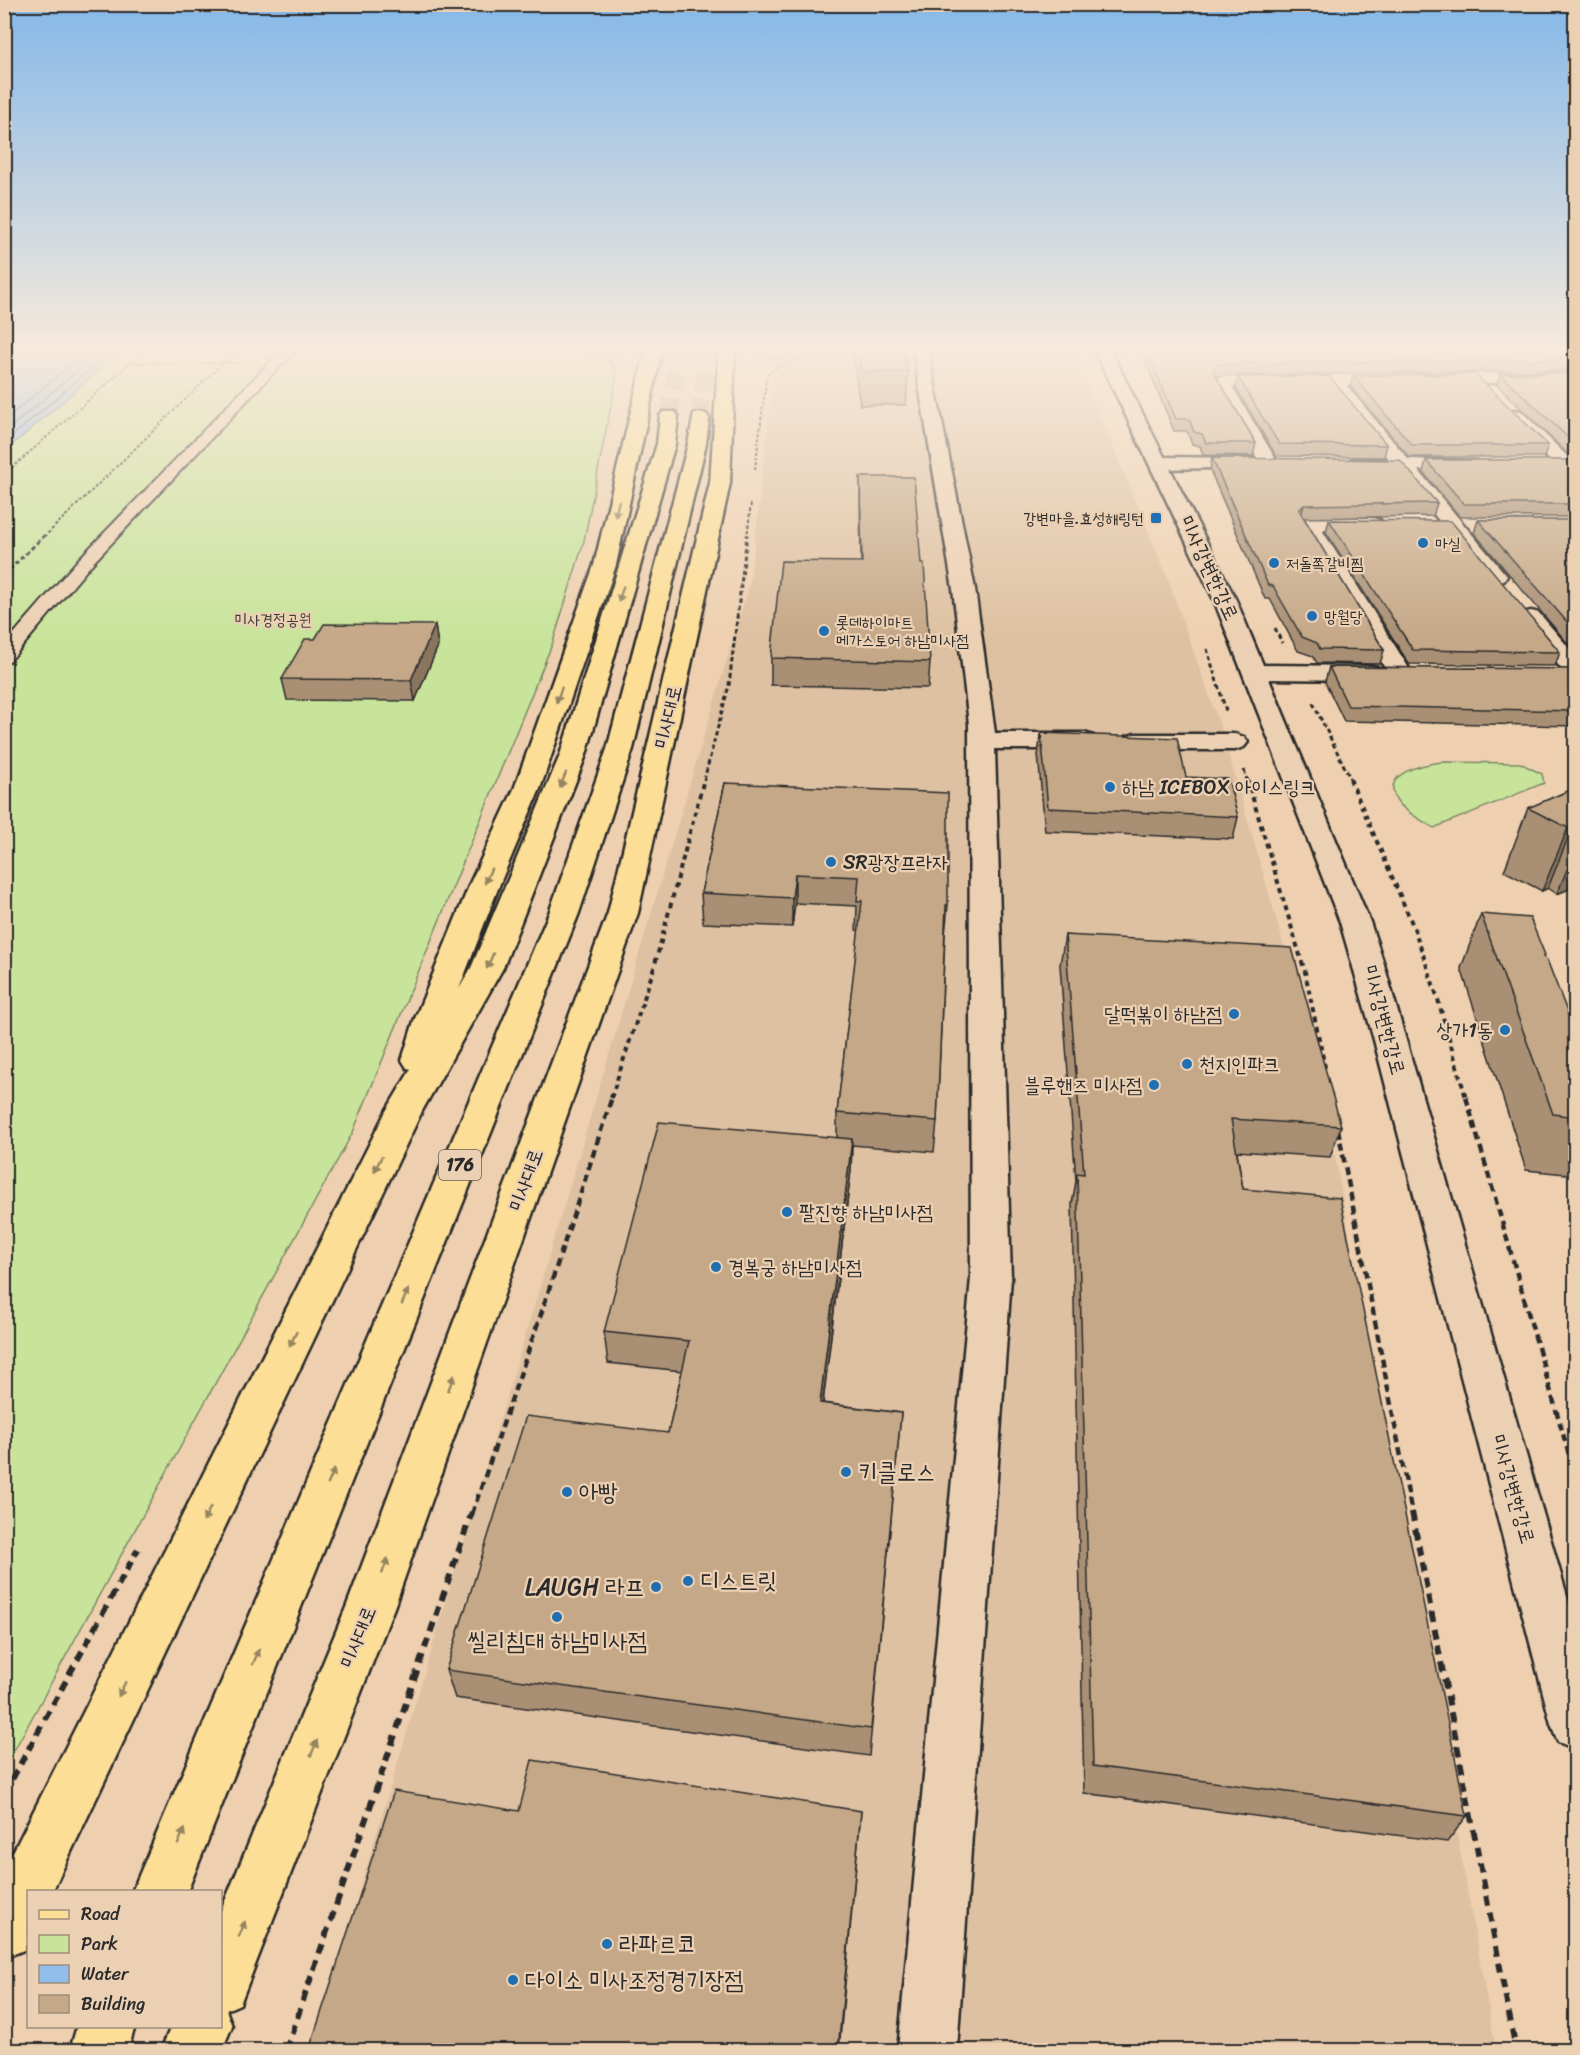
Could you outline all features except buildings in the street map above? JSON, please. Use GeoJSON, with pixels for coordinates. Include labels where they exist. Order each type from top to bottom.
{"type":"FeatureCollection","features":[{"type":"Feature","properties":{"kind":"main road","name":"미사대로"},"geometry":{"type":"LineString","coordinates":[[404,1111],[430,1021],[526,789],[605,565],[631,445]]}},
{"type":"Feature","properties":{"kind":"main road","name":"미사대로"},"geometry":{"type":"LineString","coordinates":[[4,1930],[404,1111],[487,968],[573,755],[666,445]]}},
{"type":"Feature","properties":{"kind":"main road","name":"미사대로"},"geometry":{"type":"LineString","coordinates":[[160,1890],[564,913],[620,749],[697,445]]}},
{"type":"Feature","properties":{"kind":"main road","name":"미사대로"},"geometry":{"type":"LineString","coordinates":[[222,1979],[371,1605],[623,913],[720,483],[707,445]]}},
{"type":"Feature","properties":{"kind":"main road"},"geometry":{"type":"LineString","coordinates":[[99,2050],[105,2028]]}},
{"type":"Feature","properties":{"kind":"main road"},"geometry":{"type":"LineString","coordinates":[[190,2050],[202,2028]]}},
{"type":"Feature","properties":{"kind":"street"},"geometry":{"type":"LineString","coordinates":[[928,2050],[990,1278],[982,724],[964,589],[937,445]]}},
{"type":"Feature","properties":{"kind":"street","name":"미사강변한강로"},"geometry":{"type":"LineString","coordinates":[[1148,445],[1185,516],[1256,672],[1355,922],[1373,975],[1431,1194],[1555,1640],[1575,1724]]}},
{"type":"Feature","properties":{"kind":"street"},"geometry":{"type":"LineString","coordinates":[[1258,445],[1269,463]]}},
{"type":"Feature","properties":{"kind":"street"},"geometry":{"type":"LineString","coordinates":[[1389,445],[1511,594],[1568,674]]}},
{"type":"Feature","properties":{"kind":"street"},"geometry":{"type":"LineString","coordinates":[[1548,445],[1570,465]]}},
{"type":"Feature","properties":{"kind":"street"},"geometry":{"type":"LineString","coordinates":[[1159,463],[1292,464]]}},
{"type":"Feature","properties":{"kind":"street"},"geometry":{"type":"LineString","coordinates":[[1337,464],[1485,465]]}},
{"type":"Feature","properties":{"kind":"street"},"geometry":{"type":"LineString","coordinates":[[1542,465],[1570,465]]}},
{"type":"Feature","properties":{"kind":"street"},"geometry":{"type":"LineString","coordinates":[[1256,672],[1411,673],[1308,524],[1398,524]]}},
{"type":"Feature","properties":{"kind":"street"},"geometry":{"type":"LineString","coordinates":[[1432,525],[1476,525]]}},
{"type":"Feature","properties":{"kind":"street"},"geometry":{"type":"LineString","coordinates":[[982,741],[1235,742]]}},
{"type":"Feature","properties":{"kind":"lane"},"geometry":{"type":"LineString","coordinates":[[4,657],[84,563],[197,445]]}},
{"type":"Feature","properties":{"kind":"path"},"geometry":{"type":"LineString","coordinates":[[4,475],[38,445]]}},
{"type":"Feature","properties":{"kind":"path"},"geometry":{"type":"LineString","coordinates":[[4,575],[138,445]]}},
{"type":"Feature","properties":{"kind":"path"},"geometry":{"type":"LineString","coordinates":[[754,476],[758,445]]}},
{"type":"Feature","properties":{"kind":"path"},"geometry":{"type":"LineString","coordinates":[[286,2050],[545,1303],[654,968],[729,685],[752,500]]}},
{"type":"Feature","properties":{"kind":"path"},"geometry":{"type":"LineString","coordinates":[[1206,647],[1305,972],[1326,1073]]}},
{"type":"Feature","properties":{"kind":"path"},"geometry":{"type":"LineString","coordinates":[[1335,1118],[1516,2050]]}},
{"type":"Feature","properties":{"kind":"path"},"geometry":{"type":"LineString","coordinates":[[4,1794],[141,1542]]}},
{"type":"Feature","properties":{"kind":"shaded area"},"geometry":{"type":"Polygon","coordinates":[[[766,445],[1112,445],[1166,574],[1222,731],[1291,970],[1336,1161],[1496,2050],[312,2050],[750,582],[766,445]]]}},
{"type":"Feature","properties":{"kind":"green space","name":"미사경정공원"},"geometry":{"type":"Polygon","coordinates":[[[5,445],[603,445],[584,541],[553,642],[353,1132],[5,1767],[5,445]]]}},
{"type":"Feature","properties":{"kind":"green space"},"geometry":{"type":"Polygon","coordinates":[[[1442,762],[1520,763],[1542,774],[1544,783],[1434,828],[1404,808],[1396,799],[1393,790],[1394,782],[1407,771],[1442,762]]]}},
{"type":"Feature","properties":{"kind":"place","name":"강변마을.효성해링턴"},"geometry":{"type":"Point","coordinates":[1156,518]}},
{"type":"Feature","properties":{"kind":"place","name":"마실"},"geometry":{"type":"Point","coordinates":[1423,543]}},
{"type":"Feature","properties":{"kind":"place","name":"저돌쪽갈비찜"},"geometry":{"type":"Point","coordinates":[1274,563]}},
{"type":"Feature","properties":{"kind":"place","name":"망월당"},"geometry":{"type":"Point","coordinates":[1312,616]}},
{"type":"Feature","properties":{"kind":"place","name":"롯데하이마트 메가스토어 하남미사점"},"geometry":{"type":"Point","coordinates":[824,631]}},
{"type":"Feature","properties":{"kind":"place","name":"하남 ICEBOX 아이스링크"},"geometry":{"type":"Point","coordinates":[1110,787]}},
{"type":"Feature","properties":{"kind":"place","name":"SR광장프라자"},"geometry":{"type":"Point","coordinates":[831,862]}},
{"type":"Feature","properties":{"kind":"place","name":"달떡볶이 하남점"},"geometry":{"type":"Point","coordinates":[1234,1014]}},
{"type":"Feature","properties":{"kind":"place","name":"상가1동"},"geometry":{"type":"Point","coordinates":[1505,1030]}},
{"type":"Feature","properties":{"kind":"place","name":"천지인파크"},"geometry":{"type":"Point","coordinates":[1187,1064]}},
{"type":"Feature","properties":{"kind":"place","name":"블루핸즈 미사점"},"geometry":{"type":"Point","coordinates":[1154,1085]}},
{"type":"Feature","properties":{"kind":"place","name":"팔진향 하남미사점"},"geometry":{"type":"Point","coordinates":[787,1212]}},
{"type":"Feature","properties":{"kind":"place","name":"경복궁 하남미사점"},"geometry":{"type":"Point","coordinates":[716,1267]}},
{"type":"Feature","properties":{"kind":"place","name":"키클로스"},"geometry":{"type":"Point","coordinates":[846,1472]}},
{"type":"Feature","properties":{"kind":"place","name":"아빵"},"geometry":{"type":"Point","coordinates":[567,1492]}},
{"type":"Feature","properties":{"kind":"place","name":"디스트릿"},"geometry":{"type":"Point","coordinates":[688,1581]}},
{"type":"Feature","properties":{"kind":"place","name":"LAUGH 라프"},"geometry":{"type":"Point","coordinates":[656,1587]}},
{"type":"Feature","properties":{"kind":"place","name":"씰리침대 하남미사점"},"geometry":{"type":"Point","coordinates":[557,1617]}},
{"type":"Feature","properties":{"kind":"place","name":"라파르코"},"geometry":{"type":"Point","coordinates":[607,1944]}},
{"type":"Feature","properties":{"kind":"place","name":"다이소 미사조정경기장점"},"geometry":{"type":"Point","coordinates":[513,1980]}}]}
